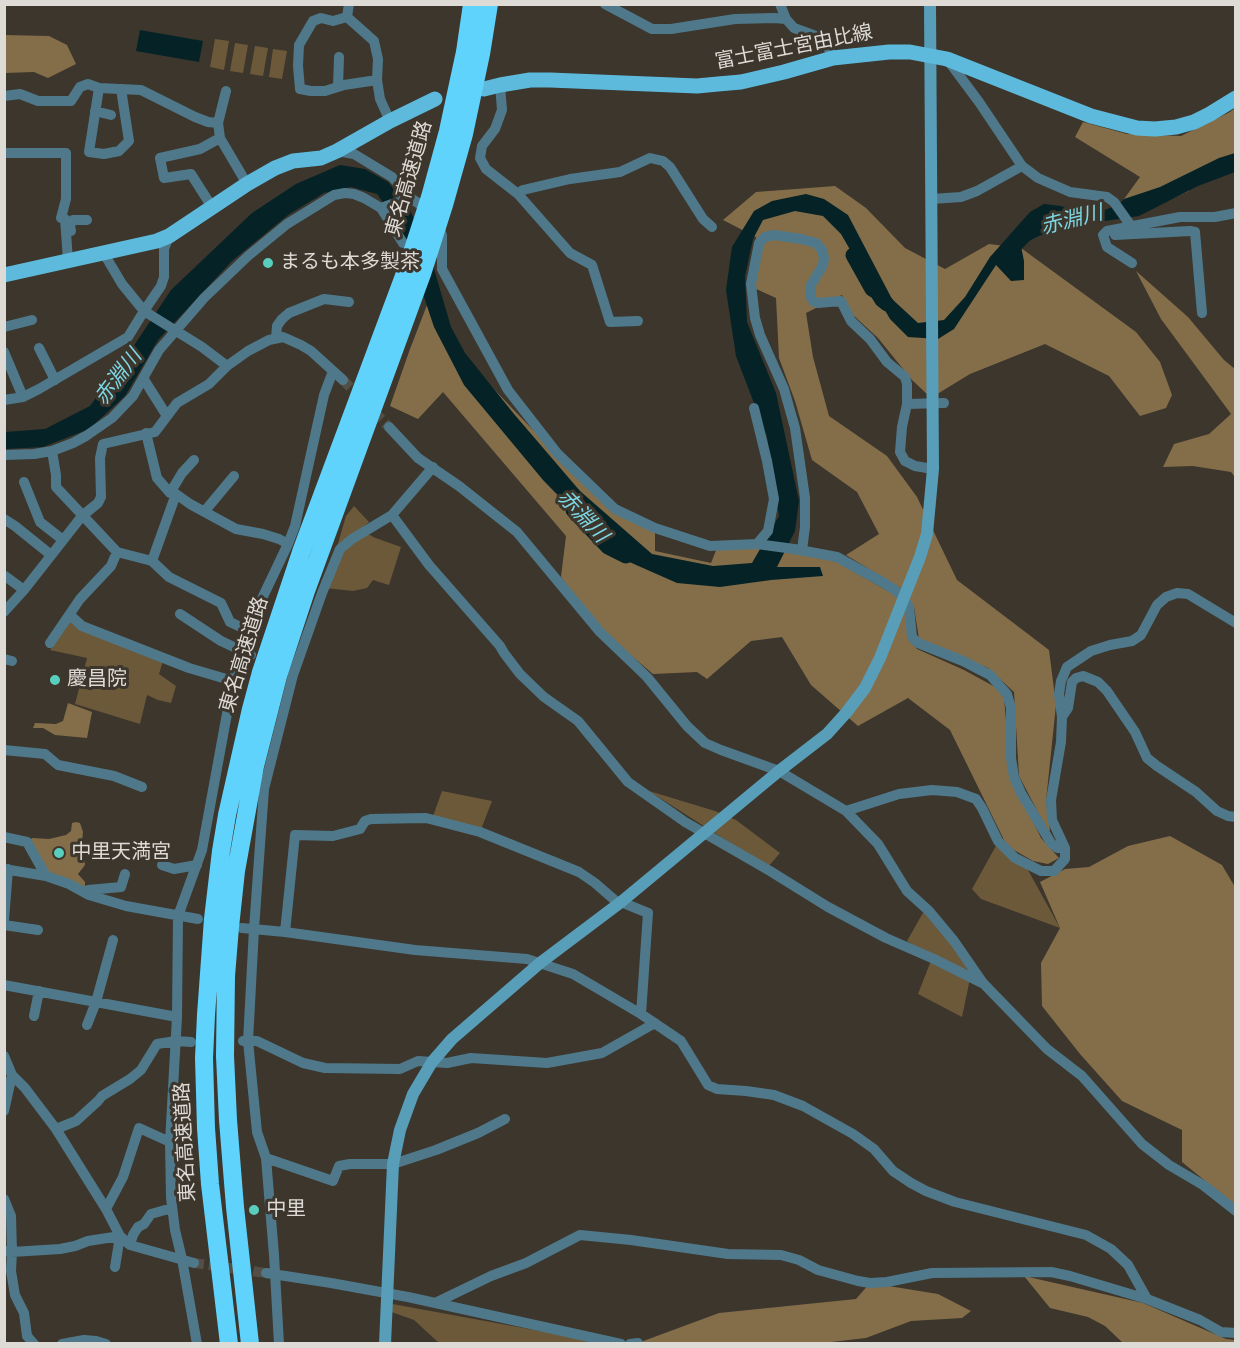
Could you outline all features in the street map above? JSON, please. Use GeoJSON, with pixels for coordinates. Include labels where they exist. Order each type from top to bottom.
{"type":"FeatureCollection","features":[{"type":"Feature","properties":{"kind":"highway","name":"東名高速道路"},"geometry":{"type":"LineString","coordinates":[[472,4],[473,53]]}},
{"type":"Feature","properties":{"kind":"highway","name":"東名高速道路"},"geometry":{"type":"LineString","coordinates":[[250,1344],[235,1207],[225,1056],[226,976],[236,871],[255,766],[278,676],[382,362],[407,268],[489,4]]}},
{"type":"Feature","properties":{"kind":"highway","name":"東名高速道路"},"geometry":{"type":"LineString","coordinates":[[229,1344],[210,1184],[204,1058],[208,970],[221,851],[227,815],[261,672],[301,552],[382,362]]}},
{"type":"Feature","properties":{"kind":"main road","name":"富士富士宮由比線"},"geometry":{"type":"LineString","coordinates":[[484,89],[530,80],[697,86],[741,82],[833,58],[910,52],[947,59],[1091,116],[1137,128],[1176,127],[1210,114],[1236,98]]}},
{"type":"Feature","properties":{"kind":"main road"},"geometry":{"type":"LineString","coordinates":[[4,275],[157,241],[169,236],[275,168],[293,161],[321,158],[435,99]]}},
{"type":"Feature","properties":{"kind":"street"},"geometry":{"type":"LineString","coordinates":[[347,17],[349,4]]}},
{"type":"Feature","properties":{"kind":"street"},"geometry":{"type":"LineString","coordinates":[[605,4],[652,29],[671,29],[735,19],[786,20]]}},
{"type":"Feature","properties":{"kind":"street"},"geometry":{"type":"LineString","coordinates":[[780,4],[786,20],[794,28],[824,39],[833,58]]}},
{"type":"Feature","properties":{"kind":"street"},"geometry":{"type":"LineString","coordinates":[[385,1344],[393,1164],[400,1130],[412,1094],[432,1062],[452,1039],[540,963],[620,903],[827,734],[865,688],[880,658],[927,534],[933,469],[930,4]]}},
{"type":"Feature","properties":{"kind":"street"},"geometry":{"type":"LineString","coordinates":[[347,17],[374,41],[378,59],[377,80],[380,99],[390,121]]}},
{"type":"Feature","properties":{"kind":"street"},"geometry":{"type":"LineString","coordinates":[[347,17],[333,21],[321,18],[313,21],[299,45],[300,89],[325,91],[377,80]]}},
{"type":"Feature","properties":{"kind":"street"},"geometry":{"type":"LineString","coordinates":[[338,87],[339,57]]}},
{"type":"Feature","properties":{"kind":"street"},"geometry":{"type":"LineString","coordinates":[[947,59],[980,102],[1022,166],[1038,178],[1070,192],[1107,197],[1114,202],[1129,224]]}},
{"type":"Feature","properties":{"kind":"street"},"geometry":{"type":"LineString","coordinates":[[4,96],[20,94],[38,101],[71,101],[80,87],[88,84],[99,88],[141,90],[195,117],[218,123]]}},
{"type":"Feature","properties":{"kind":"street"},"geometry":{"type":"LineString","coordinates":[[500,85],[502,110],[495,129],[482,146],[480,158],[486,169],[518,194],[570,253],[592,266],[610,322],[638,321]]}},
{"type":"Feature","properties":{"kind":"street"},"geometry":{"type":"LineString","coordinates":[[99,88],[89,152],[104,154],[119,151],[129,141],[121,89]]}},
{"type":"Feature","properties":{"kind":"street"},"geometry":{"type":"LineString","coordinates":[[225,91],[218,123],[220,138],[247,184]]}},
{"type":"Feature","properties":{"kind":"street"},"geometry":{"type":"LineString","coordinates":[[95,111],[111,115]]}},
{"type":"Feature","properties":{"kind":"street"},"geometry":{"type":"LineString","coordinates":[[212,207],[191,174],[164,178],[160,158],[200,149],[220,138]]}},
{"type":"Feature","properties":{"kind":"street"},"geometry":{"type":"LineString","coordinates":[[337,151],[354,154],[392,177],[408,199],[433,213],[442,235],[442,269],[508,390],[557,453],[615,509],[655,528],[710,546],[757,544],[837,558],[884,583],[903,597],[909,607],[912,637],[918,643],[990,675],[1007,694],[1011,708],[1011,758],[1014,777],[1051,843],[1057,848],[1065,848]]}},
{"type":"Feature","properties":{"kind":"street"},"geometry":{"type":"LineString","coordinates":[[4,153],[66,153],[66,198],[61,218],[65,219],[71,259]]}},
{"type":"Feature","properties":{"kind":"street"},"geometry":{"type":"LineString","coordinates":[[518,194],[524,190],[570,179],[620,172],[650,158],[663,161],[670,166],[703,219],[712,227]]}},
{"type":"Feature","properties":{"kind":"street"},"geometry":{"type":"LineString","coordinates":[[932,199],[961,197],[977,191],[1022,166]]}},
{"type":"Feature","properties":{"kind":"street"},"geometry":{"type":"LineString","coordinates":[[4,455],[52,451],[86,436],[112,417],[133,396],[159,350],[204,298],[287,224],[333,195],[354,194],[381,208],[403,243]]}},
{"type":"Feature","properties":{"kind":"street"},"geometry":{"type":"LineString","coordinates":[[381,208],[408,199]]}},
{"type":"Feature","properties":{"kind":"street"},"geometry":{"type":"LineString","coordinates":[[1103,235],[1107,231],[1129,224],[1180,217],[1215,217],[1236,213]]}},
{"type":"Feature","properties":{"kind":"street"},"geometry":{"type":"LineString","coordinates":[[71,259],[70,225],[74,220],[87,220]]}},
{"type":"Feature","properties":{"kind":"street"},"geometry":{"type":"LineString","coordinates":[[1103,235],[1195,232],[1202,313]]}},
{"type":"Feature","properties":{"kind":"street"},"geometry":{"type":"LineString","coordinates":[[1103,235],[1107,247],[1132,263]]}},
{"type":"Feature","properties":{"kind":"street"},"geometry":{"type":"LineString","coordinates":[[4,400],[23,397],[128,337],[161,285],[164,277],[164,249],[169,236]]}},
{"type":"Feature","properties":{"kind":"street"},"geometry":{"type":"LineString","coordinates":[[798,550],[805,527],[805,498],[795,428],[784,389],[755,318],[753,275],[759,243],[765,237],[786,236],[816,243],[822,250],[823,265],[811,285],[810,296],[814,302],[841,301],[850,321],[870,339],[887,362],[904,377],[907,384],[907,404],[900,452],[905,461],[915,466],[933,469]]}},
{"type":"Feature","properties":{"kind":"street"},"geometry":{"type":"LineString","coordinates":[[103,252],[122,284],[144,311],[202,347],[227,366]]}},
{"type":"Feature","properties":{"kind":"street"},"geometry":{"type":"LineString","coordinates":[[276,338],[277,326],[289,314],[324,299],[349,303]]}},
{"type":"Feature","properties":{"kind":"street"},"geometry":{"type":"LineString","coordinates":[[4,327],[32,320]]}},
{"type":"Feature","properties":{"kind":"street"},"geometry":{"type":"LineString","coordinates":[[4,612],[82,516],[98,502],[103,444],[155,432],[177,403],[209,384],[227,366],[269,339],[283,337],[301,345],[343,380]]}},
{"type":"Feature","properties":{"kind":"street"},"geometry":{"type":"LineString","coordinates":[[39,348],[56,380]]}},
{"type":"Feature","properties":{"kind":"street"},"geometry":{"type":"LineString","coordinates":[[4,352],[23,397]]}},
{"type":"Feature","properties":{"kind":"street"},"geometry":{"type":"LineString","coordinates":[[197,1344],[172,1208],[170,1142],[177,1017],[178,916],[202,850],[233,681],[246,652],[247,630],[295,526],[324,394],[333,371]]}},
{"type":"Feature","properties":{"kind":"street"},"geometry":{"type":"LineString","coordinates":[[143,378],[167,416]]}},
{"type":"Feature","properties":{"kind":"street"},"geometry":{"type":"LineString","coordinates":[[907,404],[944,403]]}},
{"type":"Feature","properties":{"kind":"street"},"geometry":{"type":"LineString","coordinates":[[754,408],[774,500],[768,531],[757,544]]}},
{"type":"Feature","properties":{"kind":"street"},"geometry":{"type":"LineString","coordinates":[[390,427],[418,458],[517,532],[600,632],[647,676],[687,726],[705,743],[779,771],[846,811],[878,843],[907,891],[954,941],[983,983],[1047,1049],[1082,1076],[1142,1144],[1203,1185],[1236,1211]]}},
{"type":"Feature","properties":{"kind":"street"},"geometry":{"type":"LineString","coordinates":[[146,433],[157,478],[173,493],[236,530],[263,534],[288,544]]}},
{"type":"Feature","properties":{"kind":"street"},"geometry":{"type":"LineString","coordinates":[[52,451],[56,487],[117,552],[152,561],[169,577],[221,603],[230,621],[247,630]]}},
{"type":"Feature","properties":{"kind":"street"},"geometry":{"type":"LineString","coordinates":[[152,561],[173,493],[182,473],[194,460]]}},
{"type":"Feature","properties":{"kind":"street"},"geometry":{"type":"LineString","coordinates":[[280,1343],[270,1273],[266,1158],[257,1132],[244,1041],[264,789],[293,675],[340,549],[392,514],[433,467]]}},
{"type":"Feature","properties":{"kind":"street"},"geometry":{"type":"LineString","coordinates":[[204,512],[234,476]]}},
{"type":"Feature","properties":{"kind":"street"},"geometry":{"type":"LineString","coordinates":[[24,482],[40,522],[63,540]]}},
{"type":"Feature","properties":{"kind":"street"},"geometry":{"type":"LineString","coordinates":[[392,514],[429,565],[500,645],[520,675],[544,697],[578,722],[628,782],[685,822],[828,908],[983,983]]}},
{"type":"Feature","properties":{"kind":"street"},"geometry":{"type":"LineString","coordinates":[[4,519],[51,555]]}},
{"type":"Feature","properties":{"kind":"street"},"geometry":{"type":"LineString","coordinates":[[50,643],[80,599],[111,566],[117,552]]}},
{"type":"Feature","properties":{"kind":"street"},"geometry":{"type":"LineString","coordinates":[[5,576],[24,590]]}},
{"type":"Feature","properties":{"kind":"street"},"geometry":{"type":"LineString","coordinates":[[846,811],[899,794],[932,790],[957,792],[976,799],[998,841],[1015,858],[1041,871],[1054,871],[1065,859],[1065,848],[1052,820],[1051,800],[1061,742],[1062,717],[1059,693],[1061,681],[1068,667],[1091,651],[1132,640],[1141,635],[1157,605],[1166,597],[1177,593],[1188,594],[1236,623]]}},
{"type":"Feature","properties":{"kind":"street"},"geometry":{"type":"LineString","coordinates":[[180,614],[221,641],[246,652]]}},
{"type":"Feature","properties":{"kind":"street"},"geometry":{"type":"LineString","coordinates":[[70,615],[82,626],[189,668],[233,681]]}},
{"type":"Feature","properties":{"kind":"street"},"geometry":{"type":"LineString","coordinates":[[1062,717],[1068,708],[1072,682],[1076,678],[1083,676],[1098,682],[1135,732],[1147,758],[1196,792],[1217,811],[1228,816],[1236,816]]}},
{"type":"Feature","properties":{"kind":"street"},"geometry":{"type":"LineString","coordinates":[[4,750],[45,754],[58,765],[114,777],[142,786]]}},
{"type":"Feature","properties":{"kind":"street"},"geometry":{"type":"LineString","coordinates":[[285,932],[295,836],[333,836],[360,829],[365,820],[371,819],[426,818],[480,832],[579,872],[620,903],[648,913],[641,1014]]}},
{"type":"Feature","properties":{"kind":"street"},"geometry":{"type":"LineString","coordinates":[[4,837],[27,842],[46,876]]}},
{"type":"Feature","properties":{"kind":"street"},"geometry":{"type":"LineString","coordinates":[[162,865],[174,869],[196,865]]}},
{"type":"Feature","properties":{"kind":"street"},"geometry":{"type":"LineString","coordinates":[[4,920],[6,869],[46,876],[86,893],[126,906],[198,919]]}},
{"type":"Feature","properties":{"kind":"street"},"geometry":{"type":"LineString","coordinates":[[86,893],[88,890],[121,887],[125,874]]}},
{"type":"Feature","properties":{"kind":"street"},"geometry":{"type":"LineString","coordinates":[[4,925],[38,930]]}},
{"type":"Feature","properties":{"kind":"street"},"geometry":{"type":"LineString","coordinates":[[242,928],[415,950],[527,959],[573,974],[641,1014],[681,1041],[708,1085],[717,1089],[774,1095],[803,1106],[854,1134],[874,1149],[893,1172],[927,1191],[955,1202],[1086,1235],[1111,1249],[1128,1265],[1147,1299]]}},
{"type":"Feature","properties":{"kind":"street"},"geometry":{"type":"LineString","coordinates":[[87,1025],[96,1002],[113,940]]}},
{"type":"Feature","properties":{"kind":"street"},"geometry":{"type":"LineString","coordinates":[[4,985],[177,1017]]}},
{"type":"Feature","properties":{"kind":"street"},"geometry":{"type":"LineString","coordinates":[[34,1016],[39,991]]}},
{"type":"Feature","properties":{"kind":"street"},"geometry":{"type":"LineString","coordinates":[[244,1041],[257,1041],[303,1063],[325,1068],[400,1069],[418,1061],[447,1063],[471,1058],[547,1063],[602,1053],[655,1023]]}},
{"type":"Feature","properties":{"kind":"street"},"geometry":{"type":"LineString","coordinates":[[56,1129],[76,1121],[102,1096],[141,1070],[157,1044],[176,1041],[191,1042]]}},
{"type":"Feature","properties":{"kind":"street"},"geometry":{"type":"LineString","coordinates":[[4,1056],[8,1075],[4,1111]]}},
{"type":"Feature","properties":{"kind":"street"},"geometry":{"type":"LineString","coordinates":[[8,1075],[25,1088],[56,1129],[106,1209],[120,1236],[130,1245],[194,1263]]}},
{"type":"Feature","properties":{"kind":"street"},"geometry":{"type":"LineString","coordinates":[[266,1158],[333,1181],[339,1166],[393,1164],[468,1137],[506,1119]]}},
{"type":"Feature","properties":{"kind":"street"},"geometry":{"type":"LineString","coordinates":[[106,1209],[123,1177],[139,1128],[170,1142]]}},
{"type":"Feature","properties":{"kind":"street"},"geometry":{"type":"LineString","coordinates":[[4,1199],[11,1216],[8,1251],[11,1271],[10,1296],[24,1313],[27,1336],[33,1344]]}},
{"type":"Feature","properties":{"kind":"street"},"geometry":{"type":"LineString","coordinates":[[130,1245],[138,1227],[144,1224],[151,1214],[172,1208]]}},
{"type":"Feature","properties":{"kind":"street"},"geometry":{"type":"LineString","coordinates":[[435,1303],[491,1276],[526,1263],[580,1235],[728,1254],[781,1255],[799,1260],[818,1270],[870,1283],[932,1273],[1050,1272],[1147,1299],[1200,1320],[1221,1332],[1236,1333]]}},
{"type":"Feature","properties":{"kind":"street"},"geometry":{"type":"LineString","coordinates":[[8,1251],[60,1249],[88,1241],[120,1236]]}},
{"type":"Feature","properties":{"kind":"street"},"geometry":{"type":"LineString","coordinates":[[115,1267],[120,1236]]}},
{"type":"Feature","properties":{"kind":"street"},"geometry":{"type":"LineString","coordinates":[[270,1273],[408,1297],[621,1344]]}},
{"type":"Feature","properties":{"kind":"street"},"geometry":{"type":"LineString","coordinates":[[62,1344],[84,1340],[106,1344]]}},
{"type":"Feature","properties":{"kind":"street"},"geometry":{"type":"LineString","coordinates":[[630,1344],[638,1343]]}},
{"type":"Feature","properties":{"kind":"shaded area"},"geometry":{"type":"Polygon","coordinates":[[[4,35],[49,36],[67,45],[76,64],[48,78],[34,72],[5,73],[4,35]]]}},
{"type":"Feature","properties":{"kind":"shaded area"},"geometry":{"type":"Polygon","coordinates":[[[215,39],[229,41],[224,70],[210,67],[215,39]]]}},
{"type":"Feature","properties":{"kind":"shaded area"},"geometry":{"type":"Polygon","coordinates":[[[235,43],[248,45],[243,73],[230,71],[235,43]]]}},
{"type":"Feature","properties":{"kind":"shaded area"},"geometry":{"type":"Polygon","coordinates":[[[255,46],[268,48],[263,76],[250,74],[255,46]]]}},
{"type":"Feature","properties":{"kind":"shaded area"},"geometry":{"type":"Polygon","coordinates":[[[273,49],[287,51],[282,79],[269,77],[273,49]]]}},
{"type":"Feature","properties":{"kind":"shaded area"},"geometry":{"type":"Polygon","coordinates":[[[1235,108],[1235,158],[1190,177],[1189,191],[1135,216],[1124,199],[1140,177],[1075,137],[1083,122],[1127,134],[1181,136],[1235,108]]]}},
{"type":"Feature","properties":{"kind":"shaded area"},"geometry":{"type":"Polygon","coordinates":[[[835,186],[866,208],[905,248],[945,269],[989,244],[1021,248],[1136,332],[1160,362],[1172,395],[1166,408],[1140,416],[1109,376],[1045,344],[970,374],[934,396],[928,395],[912,380],[878,338],[853,315],[842,295],[806,313],[813,357],[829,416],[887,456],[917,497],[957,580],[1049,650],[1056,705],[1046,801],[1050,830],[1048,831],[1019,776],[1014,692],[988,668],[919,639],[914,607],[900,588],[846,555],[879,534],[857,492],[812,460],[795,401],[779,358],[776,298],[754,288],[756,237],[723,220],[756,192],[835,186]]]}},
{"type":"Feature","properties":{"kind":"shaded area"},"geometry":{"type":"Polygon","coordinates":[[[1136,271],[1188,317],[1224,360],[1235,369],[1235,477],[1231,472],[1193,466],[1163,467],[1174,444],[1209,434],[1231,414],[1161,319],[1136,271]]]}},
{"type":"Feature","properties":{"kind":"shaded area"},"geometry":{"type":"Polygon","coordinates":[[[427,305],[447,340],[532,429],[615,509],[655,528],[655,551],[711,563],[717,548],[780,549],[837,562],[900,598],[905,607],[908,639],[917,649],[997,688],[1004,698],[1011,776],[1041,838],[1059,858],[1048,864],[1033,861],[1007,846],[950,730],[908,698],[858,726],[811,685],[782,637],[751,641],[707,679],[697,672],[653,674],[627,652],[592,619],[561,577],[566,536],[443,392],[418,419],[390,406],[427,305]]]}},
{"type":"Feature","properties":{"kind":"shaded area"},"geometry":{"type":"Polygon","coordinates":[[[354,506],[369,522],[361,529],[373,537],[401,547],[389,585],[373,580],[367,588],[353,591],[325,588],[346,516],[354,506]]]}},
{"type":"Feature","properties":{"kind":"shaded area"},"geometry":{"type":"Polygon","coordinates":[[[70,619],[163,661],[159,674],[176,686],[171,703],[147,695],[140,724],[75,704],[87,658],[50,650],[70,619]]]}},
{"type":"Feature","properties":{"kind":"shaded area"},"geometry":{"type":"Polygon","coordinates":[[[68,703],[92,712],[87,738],[55,735],[43,728],[33,728],[35,723],[56,724],[63,721],[68,703]]]}},
{"type":"Feature","properties":{"kind":"shaded area"},"geometry":{"type":"Polygon","coordinates":[[[442,791],[492,801],[480,832],[432,819],[442,791]]]}},
{"type":"Feature","properties":{"kind":"shaded area"},"geometry":{"type":"Polygon","coordinates":[[[649,791],[715,811],[736,820],[780,853],[768,867],[649,791]]]}},
{"type":"Feature","properties":{"kind":"shaded area"},"geometry":{"type":"Polygon","coordinates":[[[72,823],[80,823],[83,832],[85,865],[78,874],[85,882],[85,889],[47,874],[28,843],[32,838],[49,839],[66,835],[71,831],[72,823]]]}},
{"type":"Feature","properties":{"kind":"shaded area"},"geometry":{"type":"Polygon","coordinates":[[[1170,836],[1222,865],[1235,887],[1235,1204],[1182,1162],[1182,1130],[1122,1101],[1080,1054],[1042,1006],[1041,963],[1060,928],[1040,882],[1065,869],[1089,867],[1128,846],[1170,836]]]}},
{"type":"Feature","properties":{"kind":"shaded area"},"geometry":{"type":"Polygon","coordinates":[[[997,844],[1028,870],[1060,928],[981,899],[972,889],[997,844]]]}},
{"type":"Feature","properties":{"kind":"shaded area"},"geometry":{"type":"Polygon","coordinates":[[[924,911],[958,948],[971,974],[962,1017],[918,994],[932,958],[907,941],[924,911]]]}},
{"type":"Feature","properties":{"kind":"shaded area"},"geometry":{"type":"Polygon","coordinates":[[[1024,1276],[1143,1303],[1226,1339],[1235,1340],[1235,1343],[1123,1343],[1105,1326],[1088,1317],[1050,1308],[1024,1276]]]}},
{"type":"Feature","properties":{"kind":"shaded area"},"geometry":{"type":"Polygon","coordinates":[[[870,1283],[938,1294],[971,1311],[962,1318],[911,1321],[866,1338],[822,1343],[630,1344],[719,1313],[856,1299],[870,1283]]]}},
{"type":"Feature","properties":{"kind":"shaded area"},"geometry":{"type":"Polygon","coordinates":[[[387,1303],[600,1343],[439,1343],[414,1320],[386,1310],[387,1303]]]}},
{"type":"Feature","properties":{"kind":"water"},"geometry":{"type":"Polygon","coordinates":[[[140,30],[203,41],[199,62],[136,51],[140,30]]]}},
{"type":"Feature","properties":{"kind":"water"},"geometry":{"type":"Polygon","coordinates":[[[1235,153],[1235,172],[1198,186],[1139,216],[1105,221],[1039,223],[1019,236],[1024,261],[1024,280],[1011,281],[996,265],[954,329],[938,339],[908,337],[890,319],[841,234],[823,216],[795,211],[763,220],[753,239],[745,276],[747,322],[776,393],[799,501],[795,531],[777,567],[820,567],[823,576],[720,587],[677,583],[618,557],[543,480],[464,385],[434,327],[401,228],[377,194],[351,187],[324,193],[288,215],[232,261],[158,340],[125,396],[89,429],[43,447],[5,449],[5,432],[45,429],[90,406],[171,290],[252,213],[296,184],[340,165],[365,169],[388,182],[410,210],[432,262],[451,327],[465,353],[580,491],[652,554],[713,566],[752,563],[779,516],[767,437],[736,356],[726,290],[732,247],[754,211],[772,201],[806,194],[824,199],[848,215],[892,299],[918,323],[944,320],[965,297],[990,257],[1030,212],[1044,204],[1061,206],[1085,215],[1099,212],[1118,205],[1124,199],[1160,187],[1219,158],[1235,153]]]}},
{"type":"Feature","properties":{"kind":"waterway","name":"赤淵川"},"geometry":{"type":"LineString","coordinates":[[1006,254],[1026,234],[1051,222],[1069,219]]}},
{"type":"Feature","properties":{"kind":"waterway","name":"赤淵川"},"geometry":{"type":"LineString","coordinates":[[853,255],[872,289],[887,304]]}},
{"type":"Feature","properties":{"kind":"waterway","name":"赤淵川"},"geometry":{"type":"LineString","coordinates":[[573,510],[608,547],[626,556]]}},
{"type":"Feature","properties":{"kind":"tunnel"},"geometry":{"type":"LineString","coordinates":[[343,380],[389,427]]}},
{"type":"Feature","properties":{"kind":"tunnel"},"geometry":{"type":"LineString","coordinates":[[194,1263],[266,1273]]}},
{"type":"Feature","properties":{"kind":"place","name":"まるも本多製茶"},"geometry":{"type":"Point","coordinates":[268,263]}},
{"type":"Feature","properties":{"kind":"place","name":"慶昌院"},"geometry":{"type":"Point","coordinates":[55,680]}},
{"type":"Feature","properties":{"kind":"place","name":"中里天満宮"},"geometry":{"type":"Point","coordinates":[59,853]}},
{"type":"Feature","properties":{"kind":"place","name":"中里"},"geometry":{"type":"Point","coordinates":[254,1210]}}]}
